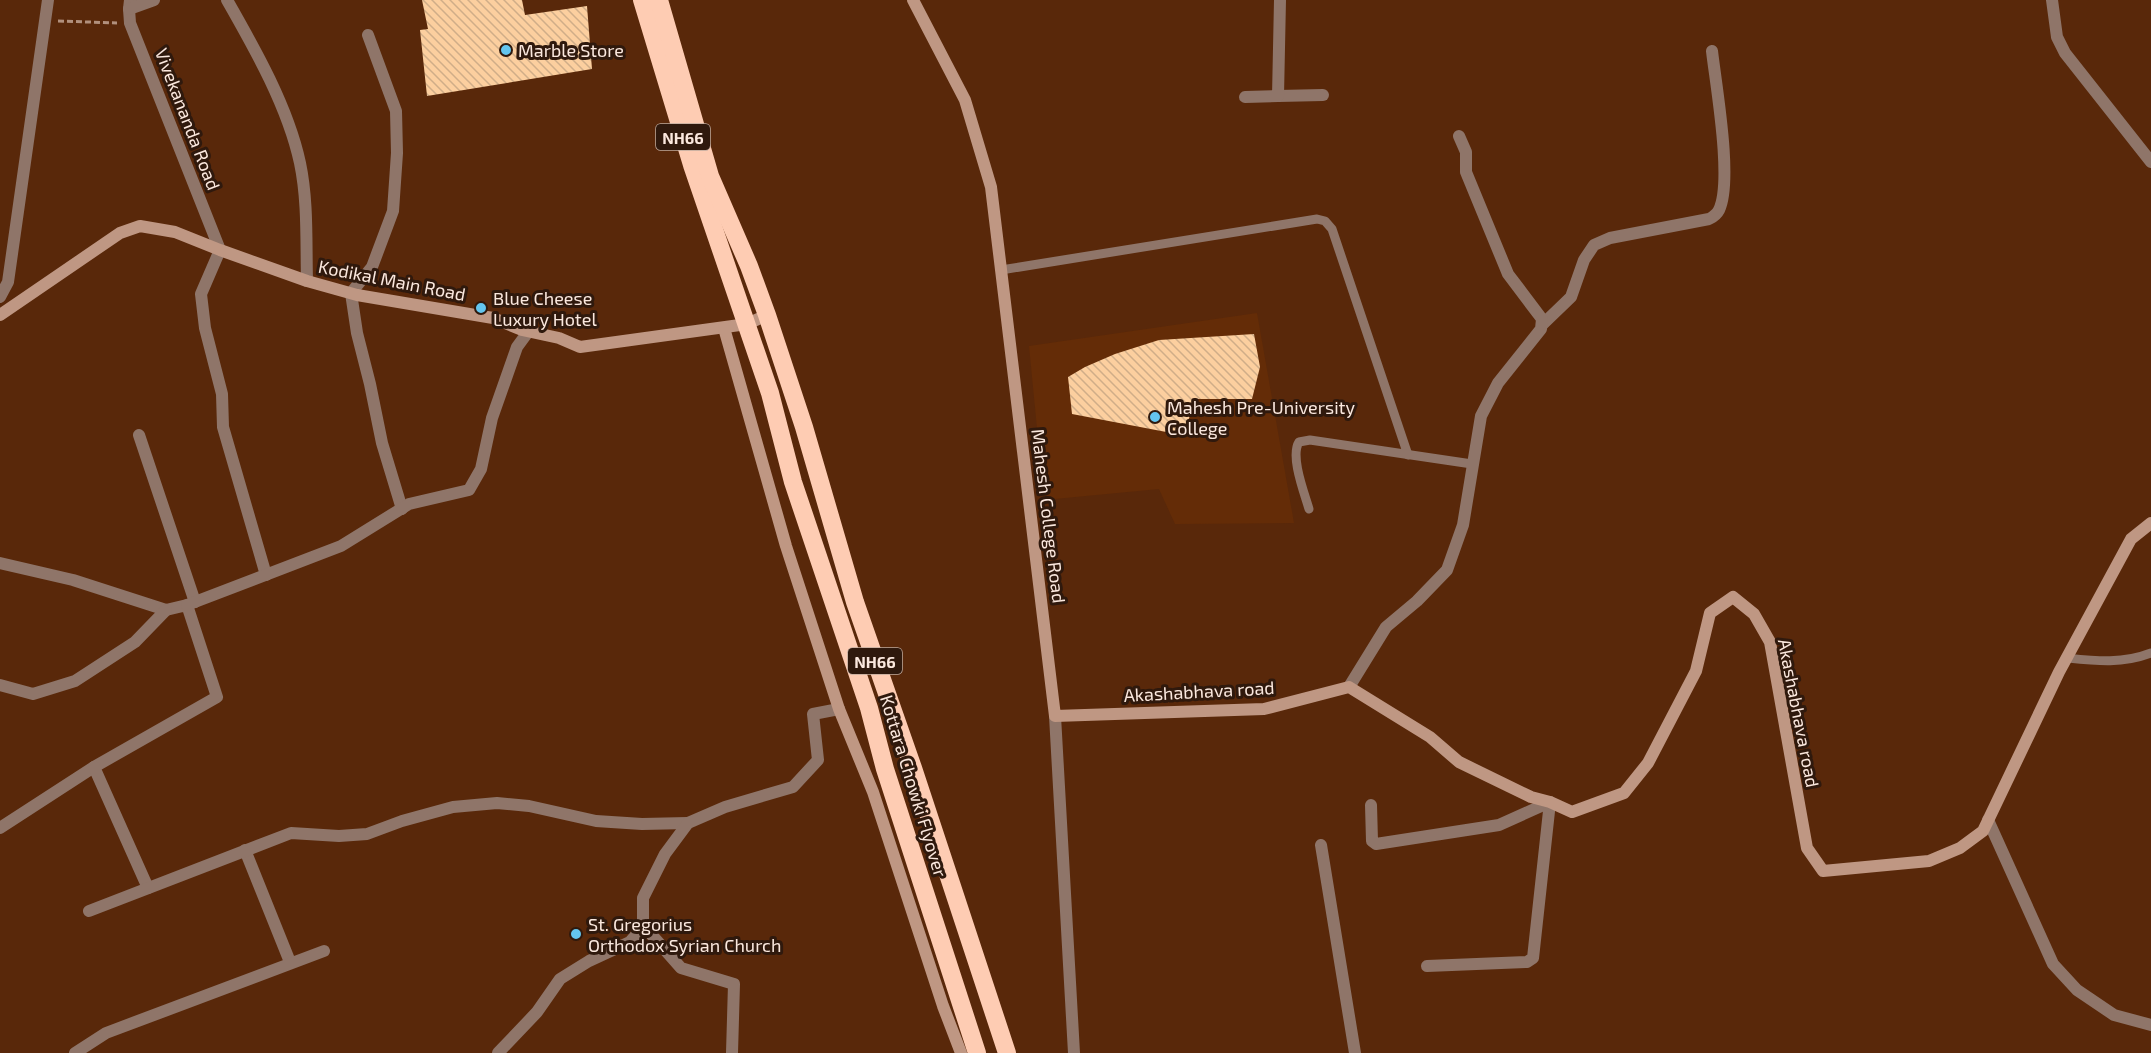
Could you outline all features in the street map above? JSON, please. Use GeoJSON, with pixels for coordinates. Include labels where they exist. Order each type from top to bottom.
{"type":"FeatureCollection","features":[{"type":"Feature","properties":{"kind":"highway","name":"NH66"},"geometry":{"type":"LineString","coordinates":[[642,0],[692,165],[747,324]]}},
{"type":"Feature","properties":{"kind":"highway","name":"NH66"},"geometry":{"type":"LineString","coordinates":[[659,0],[710,176],[768,315],[804,427],[855,602],[913,768],[1007,1053]]}},
{"type":"Feature","properties":{"kind":"highway","name":"Kottara Chowki Flyover"},"geometry":{"type":"LineString","coordinates":[[747,324],[770,393],[793,482],[869,708],[885,769],[977,1053]]}},
{"type":"Feature","properties":{"kind":"street"},"geometry":{"type":"LineString","coordinates":[[0,297],[8,282],[48,0]]}},
{"type":"Feature","properties":{"kind":"street"},"geometry":{"type":"LineString","coordinates":[[129,5],[154,0]]}},
{"type":"Feature","properties":{"kind":"street"},"geometry":{"type":"LineString","coordinates":[[227,0],[244,29],[283,110],[299,161],[305,202],[307,281]]}},
{"type":"Feature","properties":{"kind":"street","name":"Mahesh College Road"},"geometry":{"type":"LineString","coordinates":[[913,0],[965,100],[991,187],[1055,716],[1074,1053]]}},
{"type":"Feature","properties":{"kind":"street"},"geometry":{"type":"LineString","coordinates":[[1278,96],[1280,0]]}},
{"type":"Feature","properties":{"kind":"street"},"geometry":{"type":"LineString","coordinates":[[2052,0],[2057,37],[2065,53],[2151,162]]}},
{"type":"Feature","properties":{"kind":"street","name":"Vivekananda Road"},"geometry":{"type":"LineString","coordinates":[[129,5],[130,23],[220,250]]}},
{"type":"Feature","properties":{"kind":"street"},"geometry":{"type":"LineString","coordinates":[[368,35],[396,111],[397,153],[393,211],[372,267],[351,293],[357,333],[382,443],[402,509]]}},
{"type":"Feature","properties":{"kind":"street"},"geometry":{"type":"LineString","coordinates":[[1349,687],[1386,627],[1417,601],[1447,570],[1463,525],[1481,416],[1498,383],[1543,324],[1571,297],[1584,260],[1594,245],[1610,238],[1709,219],[1719,210],[1723,192],[1724,159],[1712,51]]}},
{"type":"Feature","properties":{"kind":"street"},"geometry":{"type":"LineString","coordinates":[[1245,97],[1323,95]]}},
{"type":"Feature","properties":{"kind":"street"},"geometry":{"type":"LineString","coordinates":[[1459,136],[1466,152],[1466,172],[1508,274],[1542,319],[1543,324]]}},
{"type":"Feature","properties":{"kind":"street","name":"Kodikal Main Road"},"geometry":{"type":"LineString","coordinates":[[0,315],[120,233],[140,226],[176,232],[307,281],[351,293],[494,318],[528,332],[559,338],[580,347],[724,328],[747,324],[768,315]]}},
{"type":"Feature","properties":{"kind":"street"},"geometry":{"type":"LineString","coordinates":[[220,250],[201,294],[205,328],[222,394],[223,427],[266,575]]}},
{"type":"Feature","properties":{"kind":"street"},"geometry":{"type":"LineString","coordinates":[[724,328],[786,546],[839,709],[873,792],[943,1006],[961,1053]]}},
{"type":"Feature","properties":{"kind":"street"},"geometry":{"type":"LineString","coordinates":[[0,563],[73,580],[166,610],[191,604],[341,546],[409,504],[470,490],[481,469],[492,418],[517,347],[528,332]]}},
{"type":"Feature","properties":{"kind":"street"},"geometry":{"type":"LineString","coordinates":[[0,828],[94,767],[217,697],[139,435]]}},
{"type":"Feature","properties":{"kind":"street","name":"Akashabhava road"},"geometry":{"type":"LineString","coordinates":[[1055,716],[1264,709],[1349,687],[1430,737],[1459,762],[1531,797],[1550,802],[1572,812],[1624,793],[1648,763],[1696,671],[1710,613],[1733,597],[1754,614],[1770,642],[1807,848],[1823,871],[1929,861],[1960,848],[1983,831],[2067,658],[2131,539],[2151,523]]}},
{"type":"Feature","properties":{"kind":"street"},"geometry":{"type":"LineString","coordinates":[[0,685],[33,694],[75,681],[135,642],[166,610]]}},
{"type":"Feature","properties":{"kind":"street"},"geometry":{"type":"LineString","coordinates":[[89,911],[291,833],[339,836],[367,834],[402,821],[453,807],[497,803],[529,806],[596,821],[642,824],[687,823],[725,807],[793,787],[818,760],[813,714],[839,709]]}},
{"type":"Feature","properties":{"kind":"street"},"geometry":{"type":"LineString","coordinates":[[94,767],[148,888]]}},
{"type":"Feature","properties":{"kind":"street"},"geometry":{"type":"LineString","coordinates":[[1371,805],[1372,841],[1376,844],[1499,825],[1550,802]]}},
{"type":"Feature","properties":{"kind":"street"},"geometry":{"type":"LineString","coordinates":[[1427,966],[1527,962],[1533,958],[1550,802]]}},
{"type":"Feature","properties":{"kind":"street"},"geometry":{"type":"LineString","coordinates":[[1988,820],[2053,964],[2077,990],[2114,1015],[2151,1025]]}},
{"type":"Feature","properties":{"kind":"street"},"geometry":{"type":"LineString","coordinates":[[498,1053],[537,1012],[560,979],[589,961],[630,942],[643,925],[643,898],[665,854],[687,823]]}},
{"type":"Feature","properties":{"kind":"street"},"geometry":{"type":"LineString","coordinates":[[1321,845],[1355,1053]]}},
{"type":"Feature","properties":{"kind":"street"},"geometry":{"type":"LineString","coordinates":[[245,850],[290,962]]}},
{"type":"Feature","properties":{"kind":"street"},"geometry":{"type":"LineString","coordinates":[[643,925],[681,968],[734,984],[732,1053]]}},
{"type":"Feature","properties":{"kind":"street"},"geometry":{"type":"LineString","coordinates":[[75,1053],[106,1033],[324,951]]}},
{"type":"Feature","properties":{"kind":"lane"},"geometry":{"type":"LineString","coordinates":[[1001,270],[1317,219],[1325,221],[1332,229],[1408,454]]}},
{"type":"Feature","properties":{"kind":"lane"},"geometry":{"type":"LineString","coordinates":[[1309,509],[1296,458],[1295,448],[1299,442],[1310,440],[1472,464]]}},
{"type":"Feature","properties":{"kind":"lane"},"geometry":{"type":"LineString","coordinates":[[2067,658],[2105,662],[2138,658],[2151,653]]}},
{"type":"Feature","properties":{"kind":"path"},"geometry":{"type":"LineString","coordinates":[[44,21],[130,23]]}},
{"type":"Feature","properties":{"kind":"shaded area","name":"Mahesh Pre-University College"},"geometry":{"type":"Polygon","coordinates":[[[1257,313],[1294,523],[1175,524],[1159,489],[1044,500],[1029,346],[1257,313]]]}},
{"type":"Feature","properties":{"kind":"building","name":"Marble Store"},"geometry":{"type":"Polygon","coordinates":[[[422,0],[522,0],[525,15],[587,6],[592,69],[427,96],[420,30],[428,29],[422,0]]]}},
{"type":"Feature","properties":{"kind":"building"},"geometry":{"type":"Polygon","coordinates":[[[1254,334],[1260,367],[1252,399],[1197,399],[1182,435],[1072,414],[1068,377],[1085,367],[1115,354],[1159,340],[1254,334]]]}},
{"type":"Feature","properties":{"kind":"place","name":"Marble Store"},"geometry":{"type":"Point","coordinates":[506,50]}},
{"type":"Feature","properties":{"kind":"place","name":"Blue Cheese Luxury Hotel"},"geometry":{"type":"Point","coordinates":[481,308]}},
{"type":"Feature","properties":{"kind":"place","name":"Mahesh Pre-University College"},"geometry":{"type":"Point","coordinates":[1155,417]}},
{"type":"Feature","properties":{"kind":"place","name":"St. Gregorius Orthodox Syrian Church"},"geometry":{"type":"Point","coordinates":[576,934]}}]}
